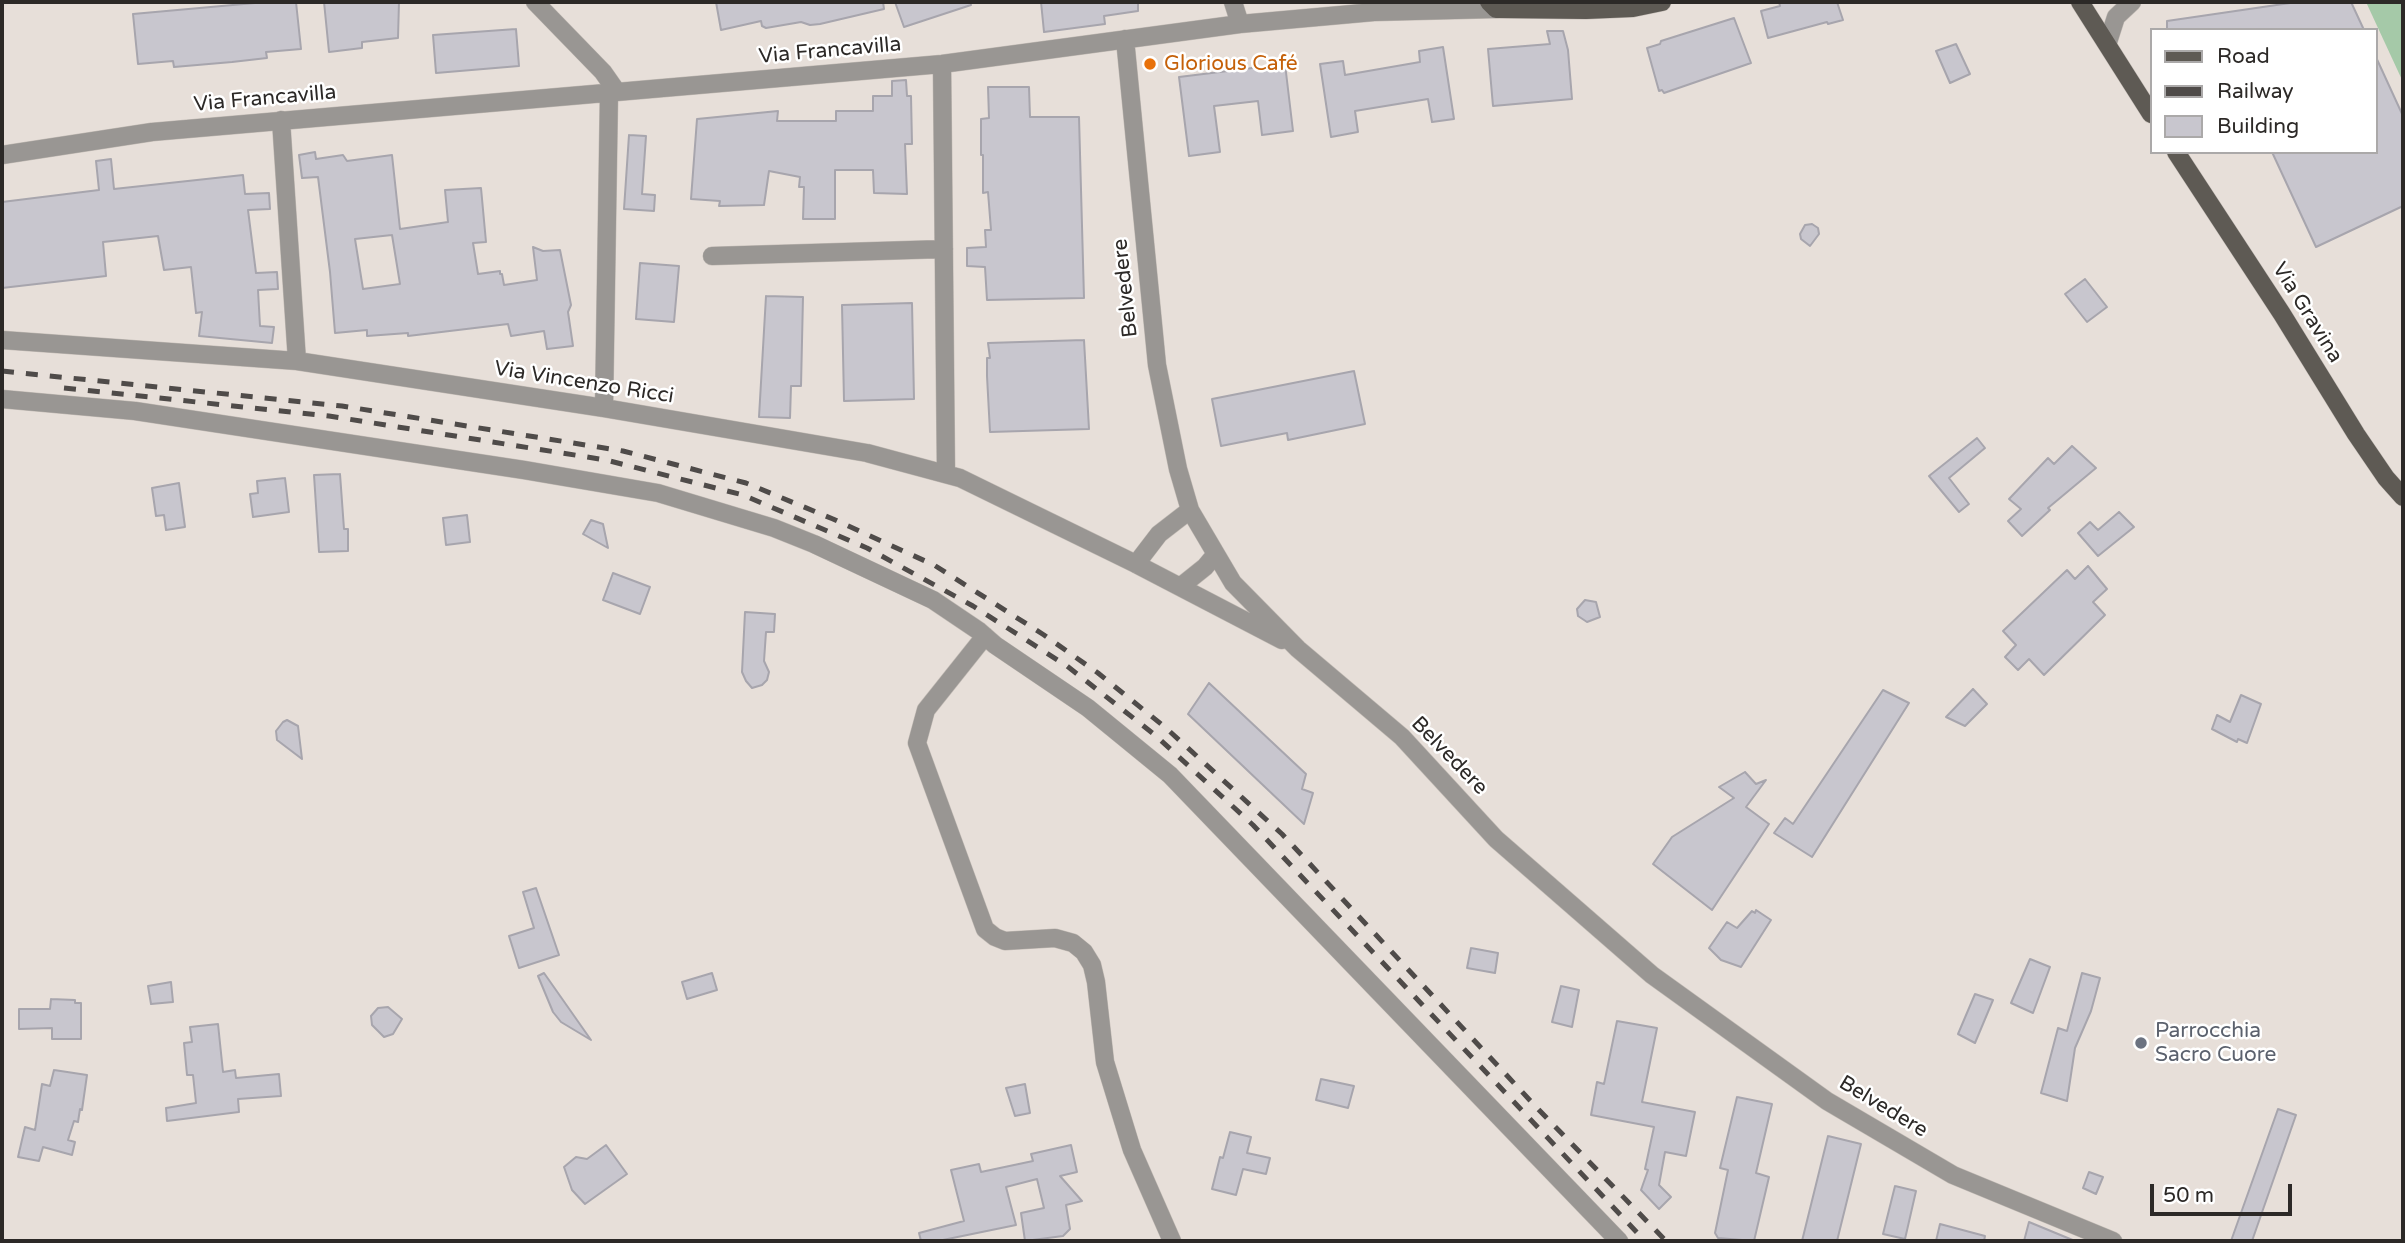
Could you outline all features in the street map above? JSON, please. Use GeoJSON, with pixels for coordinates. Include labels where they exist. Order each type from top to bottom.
{"type":"FeatureCollection","features":[{"type":"Feature","properties":{"kind":"main road","name":"Via Francavilla"},"geometry":{"type":"LineString","coordinates":[[1496,4],[1633,8],[1662,2]]}},
{"type":"Feature","properties":{"kind":"main road"},"geometry":{"type":"LineString","coordinates":[[2080,2],[2108,42],[2150,112]]}},
{"type":"Feature","properties":{"kind":"main road","name":"Via Gravina"},"geometry":{"type":"LineString","coordinates":[[2177,154],[2282,314],[2356,434],[2386,478],[2403,497]]}},
{"type":"Feature","properties":{"kind":"street"},"geometry":{"type":"LineString","coordinates":[[535,2],[603,72],[613,93],[604,408]]}},
{"type":"Feature","properties":{"kind":"street"},"geometry":{"type":"LineString","coordinates":[[1233,2],[1240,24]]}},
{"type":"Feature","properties":{"kind":"street"},"geometry":{"type":"LineString","coordinates":[[1374,12],[1406,2]]}},
{"type":"Feature","properties":{"kind":"street"},"geometry":{"type":"LineString","coordinates":[[2108,42],[2116,17],[2132,2]]}},
{"type":"Feature","properties":{"kind":"street","name":"Via Francavilla"},"geometry":{"type":"LineString","coordinates":[[2,155],[152,132],[942,64],[1240,24],[1496,4]]}},
{"type":"Feature","properties":{"kind":"street","name":"Belvedere"},"geometry":{"type":"LineString","coordinates":[[1125,39],[1157,365],[1178,470],[1190,510],[1233,583],[1298,649],[1402,737],[1496,839],[1652,975],[1827,1101],[1941,1168],[2113,1241]]}},
{"type":"Feature","properties":{"kind":"street"},"geometry":{"type":"LineString","coordinates":[[942,64],[946,474]]}},
{"type":"Feature","properties":{"kind":"street"},"geometry":{"type":"LineString","coordinates":[[281,120],[297,361]]}},
{"type":"Feature","properties":{"kind":"street"},"geometry":{"type":"LineString","coordinates":[[712,256],[944,249]]}},
{"type":"Feature","properties":{"kind":"street","name":"Via Vincenzo Ricci"},"geometry":{"type":"LineString","coordinates":[[2,341],[297,361],[604,408],[867,453],[960,478],[1136,564],[1298,649]]}},
{"type":"Feature","properties":{"kind":"street"},"geometry":{"type":"LineString","coordinates":[[2,399],[135,411],[658,493],[774,528],[933,600],[1088,708],[1170,775],[1619,1241]]}},
{"type":"Feature","properties":{"kind":"street"},"geometry":{"type":"LineString","coordinates":[[1136,564],[1158,534],[1190,510]]}},
{"type":"Feature","properties":{"kind":"street"},"geometry":{"type":"LineString","coordinates":[[1180,587],[1216,555]]}},
{"type":"Feature","properties":{"kind":"street"},"geometry":{"type":"LineString","coordinates":[[985,636],[926,710],[917,743],[985,929],[995,937],[1006,940],[1055,938],[1073,943],[1084,952],[1092,965],[1105,1062],[1132,1150],[1172,1241]]}},
{"type":"Feature","properties":{"kind":"green space"},"geometry":{"type":"Polygon","coordinates":[[[2366,2],[2403,2],[2403,82],[2366,2]]]}},
{"type":"Feature","properties":{"kind":"building"},"geometry":{"type":"Polygon","coordinates":[[[266,2],[296,2],[301,49],[266,52],[267,58],[232,62],[174,67],[173,61],[138,64],[133,14],[266,2]]]}},
{"type":"Feature","properties":{"kind":"building"},"geometry":{"type":"Polygon","coordinates":[[[324,2],[399,2],[398,38],[362,42],[362,48],[329,52],[324,2]]]}},
{"type":"Feature","properties":{"kind":"building"},"geometry":{"type":"Polygon","coordinates":[[[716,2],[883,2],[884,9],[820,24],[801,22],[766,28],[761,21],[721,30],[716,2]]]}},
{"type":"Feature","properties":{"kind":"building"},"geometry":{"type":"Polygon","coordinates":[[[895,2],[970,2],[971,5],[904,27],[895,2]]]}},
{"type":"Feature","properties":{"kind":"building"},"geometry":{"type":"Polygon","coordinates":[[[1041,2],[1138,2],[1138,11],[1104,16],[1105,24],[1044,32],[1041,2]]]}},
{"type":"Feature","properties":{"kind":"building"},"geometry":{"type":"Polygon","coordinates":[[[1779,2],[1837,2],[1843,20],[1768,38],[1761,11],[1780,6],[1779,2]]]}},
{"type":"Feature","properties":{"kind":"building"},"geometry":{"type":"Polygon","coordinates":[[[2297,2],[2351,2],[2363,28],[2167,28],[2167,21],[2297,2]]]}},
{"type":"Feature","properties":{"kind":"building"},"geometry":{"type":"Polygon","coordinates":[[[1734,18],[1751,63],[1664,93],[1659,91],[1647,48],[1734,18]]]}},
{"type":"Feature","properties":{"kind":"building"},"geometry":{"type":"Polygon","coordinates":[[[516,29],[519,66],[436,73],[433,35],[516,29]]]}},
{"type":"Feature","properties":{"kind":"building"},"geometry":{"type":"Polygon","coordinates":[[[1547,31],[1563,31],[1568,50],[1572,99],[1493,106],[1488,49],[1550,44],[1547,31]]]}},
{"type":"Feature","properties":{"kind":"building"},"geometry":{"type":"Polygon","coordinates":[[[1956,44],[1970,74],[1950,83],[1936,51],[1956,44]]]}},
{"type":"Feature","properties":{"kind":"building"},"geometry":{"type":"Polygon","coordinates":[[[1443,47],[1454,119],[1432,122],[1428,99],[1355,111],[1358,132],[1331,137],[1320,64],[1343,61],[1345,75],[1420,62],[1419,51],[1443,47]]]}},
{"type":"Feature","properties":{"kind":"building"},"geometry":{"type":"Polygon","coordinates":[[[2377,59],[2403,116],[2403,206],[2316,247],[2273,154],[2377,154],[2377,59]]]}},
{"type":"Feature","properties":{"kind":"building"},"geometry":{"type":"Polygon","coordinates":[[[1285,64],[1293,131],[1262,135],[1258,101],[1214,106],[1220,152],[1189,156],[1179,77],[1285,64]]]}},
{"type":"Feature","properties":{"kind":"building"},"geometry":{"type":"Polygon","coordinates":[[[906,80],[907,96],[911,96],[912,144],[905,144],[907,194],[874,193],[873,170],[835,170],[835,219],[803,219],[804,187],[799,187],[800,177],[769,171],[764,205],[719,206],[720,201],[691,199],[697,119],[778,111],[777,121],[836,121],[836,111],[873,111],[873,96],[892,96],[892,81],[906,80]]]}},
{"type":"Feature","properties":{"kind":"building"},"geometry":{"type":"Polygon","coordinates":[[[988,87],[1029,87],[1030,117],[1079,117],[1084,298],[987,300],[985,267],[967,266],[967,248],[986,247],[985,230],[991,230],[988,192],[983,193],[981,155],[981,119],[989,118],[988,87]]]}},
{"type":"Feature","properties":{"kind":"building"},"geometry":{"type":"Polygon","coordinates":[[[629,135],[646,136],[642,194],[655,195],[654,211],[624,209],[629,135]]]}},
{"type":"Feature","properties":{"kind":"building"},"geometry":{"type":"Polygon","coordinates":[[[315,152],[316,159],[343,155],[347,161],[392,155],[400,229],[448,222],[445,190],[481,188],[486,242],[473,243],[478,274],[500,271],[504,285],[537,280],[533,247],[543,251],[560,250],[571,305],[568,312],[573,346],[547,349],[544,331],[511,336],[508,324],[408,336],[408,333],[367,336],[367,330],[335,333],[318,177],[302,178],[299,155],[315,152]],[[392,235],[355,239],[363,289],[400,284],[392,235]]]}},
{"type":"Feature","properties":{"kind":"building"},"geometry":{"type":"Polygon","coordinates":[[[111,159],[114,189],[243,175],[245,194],[269,193],[270,209],[248,210],[256,273],[277,272],[278,289],[258,290],[260,326],[274,327],[272,343],[199,336],[202,312],[196,313],[191,267],[164,270],[158,236],[103,242],[106,276],[2,288],[2,202],[99,190],[96,161],[111,159]]]}},
{"type":"Feature","properties":{"kind":"building"},"geometry":{"type":"Polygon","coordinates":[[[1812,224],[1818,228],[1819,234],[1810,246],[1801,239],[1800,234],[1805,225],[1812,224]]]}},
{"type":"Feature","properties":{"kind":"building"},"geometry":{"type":"Polygon","coordinates":[[[640,263],[679,266],[674,322],[636,319],[640,263]]]}},
{"type":"Feature","properties":{"kind":"building"},"geometry":{"type":"Polygon","coordinates":[[[2085,279],[2107,307],[2087,322],[2065,294],[2085,279]]]}},
{"type":"Feature","properties":{"kind":"building"},"geometry":{"type":"Polygon","coordinates":[[[766,296],[803,297],[801,386],[791,386],[790,418],[759,417],[766,296]]]}},
{"type":"Feature","properties":{"kind":"building"},"geometry":{"type":"Polygon","coordinates":[[[912,303],[914,399],[844,401],[842,305],[912,303]]]}},
{"type":"Feature","properties":{"kind":"building"},"geometry":{"type":"Polygon","coordinates":[[[1084,340],[1089,429],[990,432],[988,343],[1084,340]]]}},
{"type":"Feature","properties":{"kind":"building"},"geometry":{"type":"Polygon","coordinates":[[[1354,371],[1365,424],[1288,440],[1287,433],[1221,446],[1212,399],[1354,371]]]}},
{"type":"Feature","properties":{"kind":"building"},"geometry":{"type":"Polygon","coordinates":[[[1977,438],[1985,448],[1949,478],[1969,504],[1959,512],[1929,476],[1977,438]]]}},
{"type":"Feature","properties":{"kind":"building"},"geometry":{"type":"Polygon","coordinates":[[[2072,446],[2096,468],[2048,508],[2050,510],[2022,536],[2008,521],[2021,509],[2009,499],[2048,458],[2054,464],[2072,446]]]}},
{"type":"Feature","properties":{"kind":"building"},"geometry":{"type":"Polygon","coordinates":[[[340,474],[344,529],[348,529],[348,551],[319,552],[314,475],[340,474]]]}},
{"type":"Feature","properties":{"kind":"building"},"geometry":{"type":"Polygon","coordinates":[[[285,478],[289,512],[253,517],[250,494],[258,493],[257,481],[285,478]]]}},
{"type":"Feature","properties":{"kind":"building"},"geometry":{"type":"Polygon","coordinates":[[[179,483],[185,527],[166,530],[164,515],[156,516],[152,488],[179,483]]]}},
{"type":"Feature","properties":{"kind":"building"},"geometry":{"type":"Polygon","coordinates":[[[2119,512],[2134,527],[2098,556],[2078,533],[2090,522],[2098,530],[2119,512]]]}},
{"type":"Feature","properties":{"kind":"building"},"geometry":{"type":"Polygon","coordinates":[[[467,515],[470,542],[446,545],[443,518],[467,515]]]}},
{"type":"Feature","properties":{"kind":"building"},"geometry":{"type":"Polygon","coordinates":[[[591,520],[603,524],[608,548],[583,534],[591,520]]]}},
{"type":"Feature","properties":{"kind":"building"},"geometry":{"type":"Polygon","coordinates":[[[2088,566],[2107,589],[2093,602],[2105,615],[2044,675],[2029,659],[2018,670],[2005,657],[2016,645],[2003,631],[2067,570],[2075,579],[2088,566]]]}},
{"type":"Feature","properties":{"kind":"building"},"geometry":{"type":"Polygon","coordinates":[[[613,573],[650,587],[640,614],[603,600],[613,573]]]}},
{"type":"Feature","properties":{"kind":"building"},"geometry":{"type":"Polygon","coordinates":[[[1585,600],[1596,602],[1600,617],[1587,622],[1578,616],[1577,609],[1585,600]]]}},
{"type":"Feature","properties":{"kind":"building"},"geometry":{"type":"Polygon","coordinates":[[[745,612],[775,614],[774,632],[766,632],[764,661],[769,672],[767,680],[752,688],[742,672],[745,612]]]}},
{"type":"Feature","properties":{"kind":"building"},"geometry":{"type":"Polygon","coordinates":[[[1209,683],[1306,774],[1302,789],[1313,793],[1304,824],[1188,714],[1209,683]]]}},
{"type":"Feature","properties":{"kind":"building"},"geometry":{"type":"Polygon","coordinates":[[[1973,689],[1987,704],[1965,726],[1946,717],[1973,689]]]}},
{"type":"Feature","properties":{"kind":"building"},"geometry":{"type":"Polygon","coordinates":[[[1883,690],[1909,703],[1812,857],[1774,833],[1785,818],[1793,824],[1883,690]]]}},
{"type":"Feature","properties":{"kind":"building"},"geometry":{"type":"Polygon","coordinates":[[[2241,695],[2261,704],[2247,743],[2238,739],[2237,742],[2212,729],[2217,715],[2230,722],[2241,695]]]}},
{"type":"Feature","properties":{"kind":"building"},"geometry":{"type":"Polygon","coordinates":[[[287,720],[298,726],[302,759],[277,740],[276,731],[287,720]]]}},
{"type":"Feature","properties":{"kind":"building"},"geometry":{"type":"Polygon","coordinates":[[[1745,772],[1756,784],[1766,780],[1746,807],[1769,824],[1712,910],[1653,864],[1672,837],[1734,798],[1719,787],[1745,772]]]}},
{"type":"Feature","properties":{"kind":"building"},"geometry":{"type":"Polygon","coordinates":[[[536,888],[559,955],[519,968],[509,936],[534,928],[523,892],[536,888]]]}},
{"type":"Feature","properties":{"kind":"building"},"geometry":{"type":"Polygon","coordinates":[[[1756,910],[1771,920],[1741,967],[1721,960],[1709,948],[1727,922],[1737,928],[1756,910]]]}},
{"type":"Feature","properties":{"kind":"building"},"geometry":{"type":"Polygon","coordinates":[[[1471,948],[1498,953],[1495,973],[1467,968],[1471,948]]]}},
{"type":"Feature","properties":{"kind":"building"},"geometry":{"type":"Polygon","coordinates":[[[2030,959],[2050,967],[2033,1013],[2011,1003],[2030,959]]]}},
{"type":"Feature","properties":{"kind":"building"},"geometry":{"type":"Polygon","coordinates":[[[544,973],[591,1040],[561,1022],[553,1012],[538,976],[544,973]]]}},
{"type":"Feature","properties":{"kind":"building"},"geometry":{"type":"Polygon","coordinates":[[[712,973],[717,990],[687,999],[682,982],[712,973]]]}},
{"type":"Feature","properties":{"kind":"building"},"geometry":{"type":"Polygon","coordinates":[[[2082,973],[2100,978],[2091,1011],[2075,1048],[2067,1101],[2041,1093],[2058,1028],[2067,1031],[2082,973]]]}},
{"type":"Feature","properties":{"kind":"building"},"geometry":{"type":"Polygon","coordinates":[[[171,982],[173,1002],[151,1004],[148,986],[171,982]]]}},
{"type":"Feature","properties":{"kind":"building"},"geometry":{"type":"Polygon","coordinates":[[[1561,986],[1579,990],[1572,1027],[1552,1022],[1561,986]]]}},
{"type":"Feature","properties":{"kind":"building"},"geometry":{"type":"Polygon","coordinates":[[[1975,994],[1993,1000],[1975,1043],[1958,1034],[1975,994]]]}},
{"type":"Feature","properties":{"kind":"building"},"geometry":{"type":"Polygon","coordinates":[[[51,999],[75,1000],[75,1003],[81,1003],[81,1039],[52,1039],[52,1028],[19,1029],[19,1009],[50,1009],[51,999]]]}},
{"type":"Feature","properties":{"kind":"building"},"geometry":{"type":"Polygon","coordinates":[[[388,1007],[402,1019],[393,1034],[384,1037],[372,1025],[371,1016],[378,1008],[388,1007]]]}},
{"type":"Feature","properties":{"kind":"building"},"geometry":{"type":"Polygon","coordinates":[[[1617,1021],[1657,1028],[1642,1102],[1695,1112],[1686,1156],[1665,1152],[1659,1185],[1671,1197],[1659,1209],[1641,1190],[1648,1170],[1645,1169],[1654,1127],[1591,1115],[1597,1082],[1604,1084],[1617,1021]]]}},
{"type":"Feature","properties":{"kind":"building"},"geometry":{"type":"Polygon","coordinates":[[[218,1024],[223,1072],[235,1070],[236,1078],[279,1074],[281,1096],[238,1099],[239,1112],[167,1121],[166,1108],[196,1103],[193,1075],[187,1075],[184,1043],[192,1042],[190,1027],[218,1024]]]}},
{"type":"Feature","properties":{"kind":"building"},"geometry":{"type":"Polygon","coordinates":[[[54,1070],[87,1075],[82,1110],[80,1109],[78,1122],[74,1121],[68,1140],[75,1142],[72,1155],[43,1147],[39,1161],[18,1157],[25,1127],[35,1130],[42,1084],[50,1086],[54,1070]]]}},
{"type":"Feature","properties":{"kind":"building"},"geometry":{"type":"Polygon","coordinates":[[[1321,1079],[1354,1086],[1348,1108],[1316,1100],[1321,1079]]]}},
{"type":"Feature","properties":{"kind":"building"},"geometry":{"type":"Polygon","coordinates":[[[1025,1084],[1030,1113],[1015,1116],[1006,1088],[1025,1084]]]}},
{"type":"Feature","properties":{"kind":"building"},"geometry":{"type":"Polygon","coordinates":[[[1737,1097],[1772,1104],[1756,1173],[1769,1177],[1754,1241],[1718,1238],[1715,1233],[1728,1170],[1720,1168],[1737,1097]]]}},
{"type":"Feature","properties":{"kind":"building"},"geometry":{"type":"Polygon","coordinates":[[[2278,1109],[2296,1115],[2252,1241],[2231,1241],[2278,1109]]]}},
{"type":"Feature","properties":{"kind":"building"},"geometry":{"type":"Polygon","coordinates":[[[1230,1132],[1251,1137],[1247,1153],[1270,1158],[1266,1174],[1243,1169],[1236,1195],[1212,1189],[1230,1132]]]}},
{"type":"Feature","properties":{"kind":"building"},"geometry":{"type":"Polygon","coordinates":[[[1828,1136],[1861,1144],[1837,1241],[1802,1241],[1828,1136]]]}},
{"type":"Feature","properties":{"kind":"building"},"geometry":{"type":"Polygon","coordinates":[[[606,1145],[627,1174],[585,1204],[572,1190],[564,1167],[576,1157],[587,1159],[606,1145]]]}},
{"type":"Feature","properties":{"kind":"building"},"geometry":{"type":"Polygon","coordinates":[[[1071,1145],[1077,1172],[1060,1176],[1082,1201],[1066,1205],[1070,1229],[1063,1236],[1025,1241],[1021,1213],[1044,1208],[1037,1179],[1006,1187],[1016,1225],[938,1241],[921,1241],[919,1233],[964,1221],[951,1170],[979,1164],[981,1172],[1033,1161],[1031,1154],[1071,1145]]]}},
{"type":"Feature","properties":{"kind":"building"},"geometry":{"type":"Polygon","coordinates":[[[2089,1172],[2103,1177],[2096,1194],[2083,1188],[2089,1172]]]}},
{"type":"Feature","properties":{"kind":"building"},"geometry":{"type":"Polygon","coordinates":[[[1895,1186],[1916,1191],[1905,1239],[1883,1234],[1895,1186]]]}},
{"type":"Feature","properties":{"kind":"building"},"geometry":{"type":"Polygon","coordinates":[[[2029,1222],[2075,1241],[2024,1241],[2029,1222]]]}},
{"type":"Feature","properties":{"kind":"building"},"geometry":{"type":"Polygon","coordinates":[[[1940,1224],[1985,1236],[1984,1241],[1936,1241],[1940,1224]]]}},
{"type":"Feature","properties":{"kind":"railway"},"geometry":{"type":"LineString","coordinates":[[2,371],[342,406],[623,451],[746,483],[934,565],[1098,673],[1166,728],[1282,834],[1539,1110],[1666,1241]]}},
{"type":"Feature","properties":{"kind":"railway"},"geometry":{"type":"LineString","coordinates":[[64,388],[329,416],[606,460],[743,495],[867,548],[973,606],[1067,666],[1155,735],[1253,825],[1645,1241]]}},
{"type":"Feature","properties":{"kind":"place","name":"Glorious Café"},"geometry":{"type":"Point","coordinates":[1150,64]}},
{"type":"Feature","properties":{"kind":"place","name":"Parrocchia Sacro Cuore"},"geometry":{"type":"Point","coordinates":[2141,1043]}}]}
